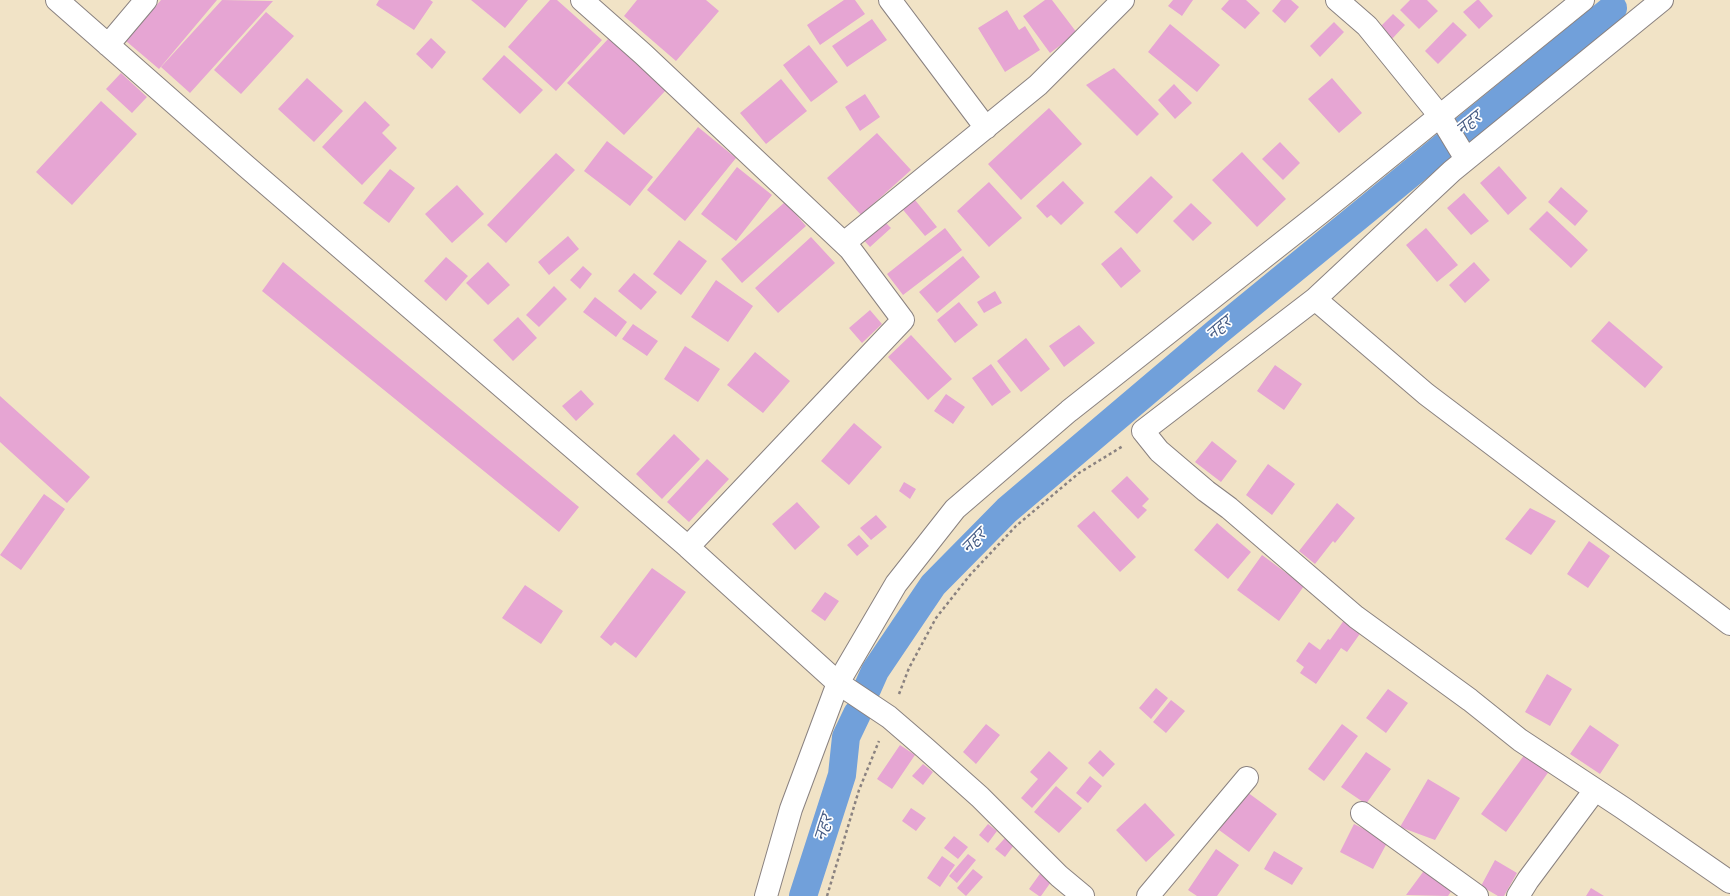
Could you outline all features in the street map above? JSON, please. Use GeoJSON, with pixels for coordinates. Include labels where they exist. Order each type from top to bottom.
{"type":"FeatureCollection","features":[{"type":"Feature","properties":{"kind":"street"},"geometry":{"type":"LineString","coordinates":[[57,0],[246,167],[688,547],[838,683],[890,717],[980,797],[1060,876],[1083,896]]}},
{"type":"Feature","properties":{"kind":"street"},"geometry":{"type":"LineString","coordinates":[[108,46],[146,0]]}},
{"type":"Feature","properties":{"kind":"street"},"geometry":{"type":"LineString","coordinates":[[582,0],[643,54],[844,243],[903,320],[688,547]]}},
{"type":"Feature","properties":{"kind":"street"},"geometry":{"type":"LineString","coordinates":[[890,0],[986,128]]}},
{"type":"Feature","properties":{"kind":"street"},"geometry":{"type":"LineString","coordinates":[[844,243],[1038,85],[1123,0]]}},
{"type":"Feature","properties":{"kind":"street"},"geometry":{"type":"LineString","coordinates":[[1337,0],[1367,26],[1440,116],[1466,158]]}},
{"type":"Feature","properties":{"kind":"street"},"geometry":{"type":"LineString","coordinates":[[766,896],[791,809],[838,683],[896,584],[955,510],[1070,411],[1583,0]]}},
{"type":"Feature","properties":{"kind":"street"},"geometry":{"type":"LineString","coordinates":[[1662,0],[1466,158],[1315,299],[1143,431],[1159,451],[1206,491],[1229,508],[1356,618],[1470,700],[1520,740],[1730,882]]}},
{"type":"Feature","properties":{"kind":"street"},"geometry":{"type":"LineString","coordinates":[[1315,299],[1426,394],[1730,624]]}},
{"type":"Feature","properties":{"kind":"street"},"geometry":{"type":"LineString","coordinates":[[1148,896],[1247,778]]}},
{"type":"Feature","properties":{"kind":"street"},"geometry":{"type":"LineString","coordinates":[[1518,896],[1528,880],[1595,790]]}},
{"type":"Feature","properties":{"kind":"street"},"geometry":{"type":"LineString","coordinates":[[1362,813],[1477,896]]}},
{"type":"Feature","properties":{"kind":"path"},"geometry":{"type":"LineString","coordinates":[[827,896],[859,790],[909,668],[936,618],[970,575],[1016,526],[1079,474],[1115,453],[1143,431]]}},
{"type":"Feature","properties":{"kind":"building"},"geometry":{"type":"Polygon","coordinates":[[[161,0],[217,0],[159,69],[126,41],[161,0]]]}},
{"type":"Feature","properties":{"kind":"building"},"geometry":{"type":"Polygon","coordinates":[[[222,0],[273,1],[190,93],[161,67],[222,0]]]}},
{"type":"Feature","properties":{"kind":"building"},"geometry":{"type":"Polygon","coordinates":[[[379,0],[430,0],[433,2],[414,30],[376,5],[379,0]]]}},
{"type":"Feature","properties":{"kind":"building"},"geometry":{"type":"Polygon","coordinates":[[[471,0],[528,0],[505,28],[471,0]]]}},
{"type":"Feature","properties":{"kind":"building"},"geometry":{"type":"Polygon","coordinates":[[[550,0],[557,0],[602,40],[556,91],[508,47],[550,0]]]}},
{"type":"Feature","properties":{"kind":"building"},"geometry":{"type":"Polygon","coordinates":[[[637,0],[706,0],[719,11],[676,61],[624,16],[637,0]]]}},
{"type":"Feature","properties":{"kind":"building"},"geometry":{"type":"Polygon","coordinates":[[[844,0],[855,0],[865,14],[820,45],[807,25],[844,0]]]}},
{"type":"Feature","properties":{"kind":"building"},"geometry":{"type":"Polygon","coordinates":[[[1045,0],[1052,0],[1077,33],[1050,53],[1023,16],[1045,0]]]}},
{"type":"Feature","properties":{"kind":"building"},"geometry":{"type":"Polygon","coordinates":[[[1173,0],[1193,0],[1182,16],[1168,6],[1173,0]]]}},
{"type":"Feature","properties":{"kind":"building"},"geometry":{"type":"Polygon","coordinates":[[[1229,0],[1246,0],[1260,13],[1245,29],[1221,9],[1229,0]]]}},
{"type":"Feature","properties":{"kind":"building"},"geometry":{"type":"Polygon","coordinates":[[[1281,0],[1291,0],[1299,7],[1285,23],[1272,11],[1281,0]]]}},
{"type":"Feature","properties":{"kind":"building"},"geometry":{"type":"Polygon","coordinates":[[[1410,0],[1427,0],[1438,11],[1419,29],[1400,10],[1410,0]]]}},
{"type":"Feature","properties":{"kind":"building"},"geometry":{"type":"Polygon","coordinates":[[[1479,0],[1493,16],[1479,29],[1463,12],[1479,0]]]}},
{"type":"Feature","properties":{"kind":"building"},"geometry":{"type":"Polygon","coordinates":[[[1007,10],[1019,30],[1025,26],[1040,50],[1005,72],[978,28],[1007,10]]]}},
{"type":"Feature","properties":{"kind":"building"},"geometry":{"type":"Polygon","coordinates":[[[266,12],[294,36],[241,94],[214,70],[266,12]]]}},
{"type":"Feature","properties":{"kind":"building"},"geometry":{"type":"Polygon","coordinates":[[[1393,14],[1405,25],[1392,39],[1380,27],[1393,14]]]}},
{"type":"Feature","properties":{"kind":"building"},"geometry":{"type":"Polygon","coordinates":[[[872,19],[887,40],[847,67],[832,46],[872,19]]]}},
{"type":"Feature","properties":{"kind":"building"},"geometry":{"type":"Polygon","coordinates":[[[1334,22],[1344,32],[1320,57],[1310,46],[1334,22]]]}},
{"type":"Feature","properties":{"kind":"building"},"geometry":{"type":"Polygon","coordinates":[[[1453,22],[1467,35],[1438,64],[1425,51],[1453,22]]]}},
{"type":"Feature","properties":{"kind":"building"},"geometry":{"type":"Polygon","coordinates":[[[1170,24],[1220,65],[1197,92],[1148,52],[1170,24]]]}},
{"type":"Feature","properties":{"kind":"building"},"geometry":{"type":"Polygon","coordinates":[[[431,38],[446,52],[432,69],[416,54],[431,38]]]}},
{"type":"Feature","properties":{"kind":"building"},"geometry":{"type":"Polygon","coordinates":[[[609,38],[666,90],[624,135],[567,83],[609,38]]]}},
{"type":"Feature","properties":{"kind":"building"},"geometry":{"type":"Polygon","coordinates":[[[809,45],[838,82],[811,102],[783,65],[809,45]]]}},
{"type":"Feature","properties":{"kind":"building"},"geometry":{"type":"Polygon","coordinates":[[[504,55],[543,90],[520,114],[482,79],[504,55]]]}},
{"type":"Feature","properties":{"kind":"building"},"geometry":{"type":"Polygon","coordinates":[[[1114,68],[1159,114],[1137,136],[1086,85],[1114,68]]]}},
{"type":"Feature","properties":{"kind":"building"},"geometry":{"type":"Polygon","coordinates":[[[121,73],[147,97],[132,113],[106,89],[121,73]]]}},
{"type":"Feature","properties":{"kind":"building"},"geometry":{"type":"Polygon","coordinates":[[[307,78],[343,111],[314,142],[278,109],[307,78]]]}},
{"type":"Feature","properties":{"kind":"building"},"geometry":{"type":"Polygon","coordinates":[[[1332,78],[1362,113],[1339,133],[1308,99],[1332,78]]]}},
{"type":"Feature","properties":{"kind":"building"},"geometry":{"type":"Polygon","coordinates":[[[781,79],[807,111],[766,144],[740,113],[781,79]]]}},
{"type":"Feature","properties":{"kind":"building"},"geometry":{"type":"Polygon","coordinates":[[[1174,84],[1192,103],[1175,119],[1158,100],[1174,84]]]}},
{"type":"Feature","properties":{"kind":"building"},"geometry":{"type":"Polygon","coordinates":[[[865,94],[880,117],[860,131],[845,107],[865,94]]]}},
{"type":"Feature","properties":{"kind":"building"},"geometry":{"type":"Polygon","coordinates":[[[101,101],[137,134],[72,205],[36,172],[101,101]]]}},
{"type":"Feature","properties":{"kind":"building"},"geometry":{"type":"Polygon","coordinates":[[[365,101],[390,125],[382,133],[397,148],[362,185],[322,147],[365,101]]]}},
{"type":"Feature","properties":{"kind":"building"},"geometry":{"type":"Polygon","coordinates":[[[1049,108],[1082,144],[1021,200],[988,164],[1049,108]]]}},
{"type":"Feature","properties":{"kind":"building"},"geometry":{"type":"Polygon","coordinates":[[[698,127],[736,158],[685,221],[647,190],[698,127]]]}},
{"type":"Feature","properties":{"kind":"building"},"geometry":{"type":"Polygon","coordinates":[[[877,133],[911,170],[861,215],[827,178],[877,133]]]}},
{"type":"Feature","properties":{"kind":"building"},"geometry":{"type":"Polygon","coordinates":[[[607,141],[653,177],[630,206],[584,171],[607,141]]]}},
{"type":"Feature","properties":{"kind":"building"},"geometry":{"type":"Polygon","coordinates":[[[1280,142],[1300,163],[1283,180],[1262,159],[1280,142]]]}},
{"type":"Feature","properties":{"kind":"building"},"geometry":{"type":"Polygon","coordinates":[[[1242,152],[1286,199],[1257,227],[1212,180],[1242,152]]]}},
{"type":"Feature","properties":{"kind":"building"},"geometry":{"type":"Polygon","coordinates":[[[556,153],[575,170],[506,243],[487,225],[556,153]]]}},
{"type":"Feature","properties":{"kind":"building"},"geometry":{"type":"Polygon","coordinates":[[[1499,166],[1527,198],[1508,215],[1480,183],[1499,166]]]}},
{"type":"Feature","properties":{"kind":"building"},"geometry":{"type":"Polygon","coordinates":[[[737,167],[772,195],[736,241],[701,214],[737,167]]]}},
{"type":"Feature","properties":{"kind":"building"},"geometry":{"type":"Polygon","coordinates":[[[390,169],[415,188],[389,223],[363,203],[390,169]]]}},
{"type":"Feature","properties":{"kind":"building"},"geometry":{"type":"Polygon","coordinates":[[[1151,176],[1173,197],[1137,234],[1114,212],[1151,176]]]}},
{"type":"Feature","properties":{"kind":"building"},"geometry":{"type":"Polygon","coordinates":[[[1063,181],[1084,203],[1061,225],[1051,215],[1047,218],[1036,206],[1063,181]]]}},
{"type":"Feature","properties":{"kind":"building"},"geometry":{"type":"Polygon","coordinates":[[[989,182],[1022,218],[989,247],[957,211],[989,182]]]}},
{"type":"Feature","properties":{"kind":"building"},"geometry":{"type":"Polygon","coordinates":[[[457,185],[484,214],[452,243],[425,214],[457,185]]]}},
{"type":"Feature","properties":{"kind":"building"},"geometry":{"type":"Polygon","coordinates":[[[1561,187],[1588,211],[1575,226],[1548,202],[1561,187]]]}},
{"type":"Feature","properties":{"kind":"building"},"geometry":{"type":"Polygon","coordinates":[[[1464,193],[1489,221],[1471,235],[1447,208],[1464,193]]]}},
{"type":"Feature","properties":{"kind":"building"},"geometry":{"type":"Polygon","coordinates":[[[911,195],[937,227],[925,236],[899,205],[911,195]]]}},
{"type":"Feature","properties":{"kind":"building"},"geometry":{"type":"Polygon","coordinates":[[[785,202],[806,226],[742,283],[721,259],[785,202]]]}},
{"type":"Feature","properties":{"kind":"building"},"geometry":{"type":"Polygon","coordinates":[[[1191,203],[1212,223],[1193,241],[1173,221],[1191,203]]]}},
{"type":"Feature","properties":{"kind":"building"},"geometry":{"type":"Polygon","coordinates":[[[1547,211],[1588,250],[1571,268],[1529,229],[1547,211]]]}},
{"type":"Feature","properties":{"kind":"building"},"geometry":{"type":"Polygon","coordinates":[[[879,216],[891,228],[870,247],[859,235],[879,216]]]}},
{"type":"Feature","properties":{"kind":"building"},"geometry":{"type":"Polygon","coordinates":[[[945,228],[962,250],[903,295],[887,274],[945,228]]]}},
{"type":"Feature","properties":{"kind":"building"},"geometry":{"type":"Polygon","coordinates":[[[1426,228],[1458,265],[1437,282],[1406,245],[1426,228]]]}},
{"type":"Feature","properties":{"kind":"building"},"geometry":{"type":"Polygon","coordinates":[[[568,236],[579,249],[549,275],[538,262],[568,236]]]}},
{"type":"Feature","properties":{"kind":"building"},"geometry":{"type":"Polygon","coordinates":[[[811,237],[835,263],[778,313],[755,288],[811,237]]]}},
{"type":"Feature","properties":{"kind":"building"},"geometry":{"type":"Polygon","coordinates":[[[679,240],[707,261],[681,295],[653,274],[679,240]]]}},
{"type":"Feature","properties":{"kind":"building"},"geometry":{"type":"Polygon","coordinates":[[[1121,247],[1141,271],[1121,288],[1101,264],[1121,247]]]}},
{"type":"Feature","properties":{"kind":"building"},"geometry":{"type":"Polygon","coordinates":[[[963,256],[980,277],[937,313],[919,292],[963,256]]]}},
{"type":"Feature","properties":{"kind":"building"},"geometry":{"type":"Polygon","coordinates":[[[446,257],[468,276],[446,301],[424,281],[446,257]]]}},
{"type":"Feature","properties":{"kind":"building"},"geometry":{"type":"Polygon","coordinates":[[[283,262],[579,507],[559,532],[262,291],[283,262]]]}},
{"type":"Feature","properties":{"kind":"building"},"geometry":{"type":"Polygon","coordinates":[[[488,262],[510,285],[488,305],[466,283],[488,262]]]}},
{"type":"Feature","properties":{"kind":"building"},"geometry":{"type":"Polygon","coordinates":[[[1474,262],[1490,280],[1465,303],[1449,285],[1474,262]]]}},
{"type":"Feature","properties":{"kind":"building"},"geometry":{"type":"Polygon","coordinates":[[[583,266],[592,274],[580,289],[570,280],[583,266]]]}},
{"type":"Feature","properties":{"kind":"building"},"geometry":{"type":"Polygon","coordinates":[[[634,273],[657,292],[641,310],[618,291],[634,273]]]}},
{"type":"Feature","properties":{"kind":"building"},"geometry":{"type":"Polygon","coordinates":[[[716,280],[753,306],[728,342],[691,317],[716,280]]]}},
{"type":"Feature","properties":{"kind":"building"},"geometry":{"type":"Polygon","coordinates":[[[554,286],[567,299],[539,327],[526,315],[554,286]]]}},
{"type":"Feature","properties":{"kind":"building"},"geometry":{"type":"Polygon","coordinates":[[[995,291],[1002,303],[984,313],[977,302],[995,291]]]}},
{"type":"Feature","properties":{"kind":"building"},"geometry":{"type":"Polygon","coordinates":[[[595,297],[627,322],[616,337],[583,312],[595,297]]]}},
{"type":"Feature","properties":{"kind":"building"},"geometry":{"type":"Polygon","coordinates":[[[959,302],[978,325],[955,343],[937,320],[959,302]]]}},
{"type":"Feature","properties":{"kind":"building"},"geometry":{"type":"Polygon","coordinates":[[[870,310],[882,324],[862,343],[849,328],[870,310]]]}},
{"type":"Feature","properties":{"kind":"building"},"geometry":{"type":"Polygon","coordinates":[[[518,317],[537,338],[513,361],[493,340],[518,317]]]}},
{"type":"Feature","properties":{"kind":"building"},"geometry":{"type":"Polygon","coordinates":[[[1609,321],[1663,367],[1645,388],[1591,341],[1609,321]]]}},
{"type":"Feature","properties":{"kind":"building"},"geometry":{"type":"Polygon","coordinates":[[[633,324],[658,341],[647,356],[622,339],[633,324]]]}},
{"type":"Feature","properties":{"kind":"building"},"geometry":{"type":"Polygon","coordinates":[[[1079,325],[1095,343],[1064,367],[1049,346],[1079,325]]]}},
{"type":"Feature","properties":{"kind":"building"},"geometry":{"type":"Polygon","coordinates":[[[911,335],[952,379],[928,400],[888,357],[911,335]]]}},
{"type":"Feature","properties":{"kind":"building"},"geometry":{"type":"Polygon","coordinates":[[[1026,338],[1050,369],[1021,392],[997,361],[1026,338]]]}},
{"type":"Feature","properties":{"kind":"building"},"geometry":{"type":"Polygon","coordinates":[[[685,346],[720,369],[698,402],[664,379],[685,346]]]}},
{"type":"Feature","properties":{"kind":"building"},"geometry":{"type":"Polygon","coordinates":[[[755,352],[790,381],[763,413],[727,385],[755,352]]]}},
{"type":"Feature","properties":{"kind":"building"},"geometry":{"type":"Polygon","coordinates":[[[991,364],[1011,392],[992,406],[972,378],[991,364]]]}},
{"type":"Feature","properties":{"kind":"building"},"geometry":{"type":"Polygon","coordinates":[[[1275,365],[1302,384],[1284,410],[1257,391],[1275,365]]]}},
{"type":"Feature","properties":{"kind":"building"},"geometry":{"type":"Polygon","coordinates":[[[581,390],[594,404],[576,421],[562,406],[581,390]]]}},
{"type":"Feature","properties":{"kind":"building"},"geometry":{"type":"Polygon","coordinates":[[[946,394],[965,407],[953,424],[934,411],[946,394]]]}},
{"type":"Feature","properties":{"kind":"building"},"geometry":{"type":"Polygon","coordinates":[[[0,396],[90,477],[67,503],[0,442],[0,396]]]}},
{"type":"Feature","properties":{"kind":"building"},"geometry":{"type":"Polygon","coordinates":[[[854,423],[882,447],[849,485],[821,461],[854,423]]]}},
{"type":"Feature","properties":{"kind":"building"},"geometry":{"type":"Polygon","coordinates":[[[674,434],[700,459],[662,499],[636,474],[674,434]]]}},
{"type":"Feature","properties":{"kind":"building"},"geometry":{"type":"Polygon","coordinates":[[[1212,441],[1237,461],[1221,482],[1195,462],[1212,441]]]}},
{"type":"Feature","properties":{"kind":"building"},"geometry":{"type":"Polygon","coordinates":[[[707,459],[729,479],[689,522],[667,502],[707,459]]]}},
{"type":"Feature","properties":{"kind":"building"},"geometry":{"type":"Polygon","coordinates":[[[1268,464],[1295,484],[1272,515],[1246,495],[1268,464]]]}},
{"type":"Feature","properties":{"kind":"building"},"geometry":{"type":"Polygon","coordinates":[[[1127,476],[1149,499],[1142,506],[1147,510],[1138,519],[1111,491],[1127,476]]]}},
{"type":"Feature","properties":{"kind":"building"},"geometry":{"type":"Polygon","coordinates":[[[904,482],[916,489],[910,499],[899,491],[904,482]]]}},
{"type":"Feature","properties":{"kind":"building"},"geometry":{"type":"Polygon","coordinates":[[[44,494],[65,509],[21,570],[0,555],[44,494]]]}},
{"type":"Feature","properties":{"kind":"building"},"geometry":{"type":"Polygon","coordinates":[[[797,502],[820,527],[795,550],[772,524],[797,502]]]}},
{"type":"Feature","properties":{"kind":"building"},"geometry":{"type":"Polygon","coordinates":[[[1337,503],[1355,518],[1335,543],[1333,541],[1315,564],[1299,551],[1337,503]]]}},
{"type":"Feature","properties":{"kind":"building"},"geometry":{"type":"Polygon","coordinates":[[[1530,508],[1556,521],[1531,555],[1505,539],[1530,508]]]}},
{"type":"Feature","properties":{"kind":"building"},"geometry":{"type":"Polygon","coordinates":[[[1094,511],[1136,557],[1120,572],[1077,526],[1094,511]]]}},
{"type":"Feature","properties":{"kind":"building"},"geometry":{"type":"Polygon","coordinates":[[[876,515],[887,527],[871,540],[860,528],[876,515]]]}},
{"type":"Feature","properties":{"kind":"building"},"geometry":{"type":"Polygon","coordinates":[[[1217,523],[1251,552],[1228,579],[1194,550],[1217,523]]]}},
{"type":"Feature","properties":{"kind":"building"},"geometry":{"type":"Polygon","coordinates":[[[859,535],[869,546],[857,556],[847,545],[859,535]]]}},
{"type":"Feature","properties":{"kind":"building"},"geometry":{"type":"Polygon","coordinates":[[[1589,541],[1610,556],[1588,588],[1567,574],[1589,541]]]}},
{"type":"Feature","properties":{"kind":"building"},"geometry":{"type":"Polygon","coordinates":[[[1262,555],[1304,586],[1279,621],[1237,590],[1262,555]]]}},
{"type":"Feature","properties":{"kind":"building"},"geometry":{"type":"Polygon","coordinates":[[[652,568],[686,592],[636,658],[615,642],[611,646],[600,637],[652,568]]]}},
{"type":"Feature","properties":{"kind":"building"},"geometry":{"type":"Polygon","coordinates":[[[525,585],[563,611],[541,644],[502,618],[525,585]]]}},
{"type":"Feature","properties":{"kind":"building"},"geometry":{"type":"Polygon","coordinates":[[[825,592],[839,601],[825,621],[811,611],[825,592]]]}},
{"type":"Feature","properties":{"kind":"building"},"geometry":{"type":"Polygon","coordinates":[[[1347,616],[1364,628],[1347,652],[1341,648],[1316,684],[1300,673],[1304,667],[1296,661],[1309,642],[1320,650],[1328,639],[1330,640],[1347,616]]]}},
{"type":"Feature","properties":{"kind":"building"},"geometry":{"type":"Polygon","coordinates":[[[1547,674],[1572,689],[1550,726],[1525,712],[1547,674]]]}},
{"type":"Feature","properties":{"kind":"building"},"geometry":{"type":"Polygon","coordinates":[[[1156,688],[1168,698],[1151,719],[1139,708],[1156,688]]]}},
{"type":"Feature","properties":{"kind":"building"},"geometry":{"type":"Polygon","coordinates":[[[1388,689],[1408,703],[1386,733],[1366,718],[1388,689]]]}},
{"type":"Feature","properties":{"kind":"building"},"geometry":{"type":"Polygon","coordinates":[[[1171,700],[1185,711],[1166,733],[1153,722],[1171,700]]]}},
{"type":"Feature","properties":{"kind":"building"},"geometry":{"type":"Polygon","coordinates":[[[986,724],[1000,735],[976,764],[963,752],[986,724]]]}},
{"type":"Feature","properties":{"kind":"building"},"geometry":{"type":"Polygon","coordinates":[[[1342,724],[1358,736],[1324,781],[1308,769],[1342,724]]]}},
{"type":"Feature","properties":{"kind":"building"},"geometry":{"type":"Polygon","coordinates":[[[1590,725],[1619,745],[1600,774],[1570,754],[1590,725]]]}},
{"type":"Feature","properties":{"kind":"building"},"geometry":{"type":"Polygon","coordinates":[[[900,745],[915,755],[892,789],[877,779],[900,745]]]}},
{"type":"Feature","properties":{"kind":"building"},"geometry":{"type":"Polygon","coordinates":[[[1100,750],[1115,764],[1103,777],[1088,763],[1100,750]]]}},
{"type":"Feature","properties":{"kind":"building"},"geometry":{"type":"Polygon","coordinates":[[[1528,750],[1552,767],[1506,832],[1481,814],[1528,750]]]}},
{"type":"Feature","properties":{"kind":"building"},"geometry":{"type":"Polygon","coordinates":[[[1049,751],[1068,768],[1032,808],[1021,798],[1038,779],[1030,772],[1049,751]]]}},
{"type":"Feature","properties":{"kind":"building"},"geometry":{"type":"Polygon","coordinates":[[[1366,752],[1391,769],[1366,804],[1341,787],[1366,752]]]}},
{"type":"Feature","properties":{"kind":"building"},"geometry":{"type":"Polygon","coordinates":[[[923,764],[933,772],[923,785],[912,776],[923,764]]]}},
{"type":"Feature","properties":{"kind":"building"},"geometry":{"type":"Polygon","coordinates":[[[1090,776],[1102,786],[1088,803],[1076,793],[1090,776]]]}},
{"type":"Feature","properties":{"kind":"building"},"geometry":{"type":"Polygon","coordinates":[[[1428,779],[1460,798],[1435,840],[1400,827],[1428,779]]]}},
{"type":"Feature","properties":{"kind":"building"},"geometry":{"type":"Polygon","coordinates":[[[1056,786],[1082,808],[1059,833],[1034,812],[1056,786]]]}},
{"type":"Feature","properties":{"kind":"building"},"geometry":{"type":"Polygon","coordinates":[[[1247,792],[1277,814],[1249,852],[1219,830],[1247,792]]]}},
{"type":"Feature","properties":{"kind":"building"},"geometry":{"type":"Polygon","coordinates":[[[1145,803],[1175,835],[1146,862],[1116,830],[1145,803]]]}},
{"type":"Feature","properties":{"kind":"building"},"geometry":{"type":"Polygon","coordinates":[[[911,808],[926,818],[916,831],[902,821],[911,808]]]}},
{"type":"Feature","properties":{"kind":"building"},"geometry":{"type":"Polygon","coordinates":[[[988,824],[997,831],[988,843],[979,835],[988,824]]]}},
{"type":"Feature","properties":{"kind":"building"},"geometry":{"type":"Polygon","coordinates":[[[1354,824],[1388,841],[1373,869],[1340,852],[1354,824]]]}},
{"type":"Feature","properties":{"kind":"building"},"geometry":{"type":"Polygon","coordinates":[[[954,836],[968,847],[958,859],[944,848],[954,836]]]}},
{"type":"Feature","properties":{"kind":"building"},"geometry":{"type":"Polygon","coordinates":[[[1005,838],[1014,845],[1005,857],[995,849],[1005,838]]]}},
{"type":"Feature","properties":{"kind":"building"},"geometry":{"type":"Polygon","coordinates":[[[1216,849],[1239,865],[1217,896],[1197,896],[1188,890],[1216,849]]]}},
{"type":"Feature","properties":{"kind":"building"},"geometry":{"type":"Polygon","coordinates":[[[1274,851],[1303,868],[1292,885],[1264,869],[1274,851]]]}},
{"type":"Feature","properties":{"kind":"building"},"geometry":{"type":"Polygon","coordinates":[[[968,854],[976,860],[957,883],[949,876],[968,854]]]}},
{"type":"Feature","properties":{"kind":"building"},"geometry":{"type":"Polygon","coordinates":[[[942,856],[955,865],[940,887],[927,878],[942,856]]]}},
{"type":"Feature","properties":{"kind":"building"},"geometry":{"type":"Polygon","coordinates":[[[1495,860],[1517,873],[1504,896],[1498,896],[1481,886],[1495,860]]]}},
{"type":"Feature","properties":{"kind":"building"},"geometry":{"type":"Polygon","coordinates":[[[1426,868],[1454,887],[1448,896],[1406,895],[1426,868]]]}},
{"type":"Feature","properties":{"kind":"building"},"geometry":{"type":"Polygon","coordinates":[[[973,869],[983,877],[966,896],[957,888],[973,869]]]}},
{"type":"Feature","properties":{"kind":"building"},"geometry":{"type":"Polygon","coordinates":[[[1042,871],[1053,879],[1041,896],[1039,896],[1029,889],[1042,871]]]}},
{"type":"Feature","properties":{"kind":"building"},"geometry":{"type":"Polygon","coordinates":[[[1591,888],[1604,896],[1586,896],[1591,888]]]}},
{"type":"Feature","properties":{"kind":"waterway","name":"नहर"},"geometry":{"type":"LineString","coordinates":[[867,689],[875,671],[933,585],[1007,510],[1217,332],[1613,8]]}},
{"type":"Feature","properties":{"kind":"waterway","name":"नहर"},"geometry":{"type":"LineString","coordinates":[[803,896],[842,775],[846,737],[857,714]]}}]}
